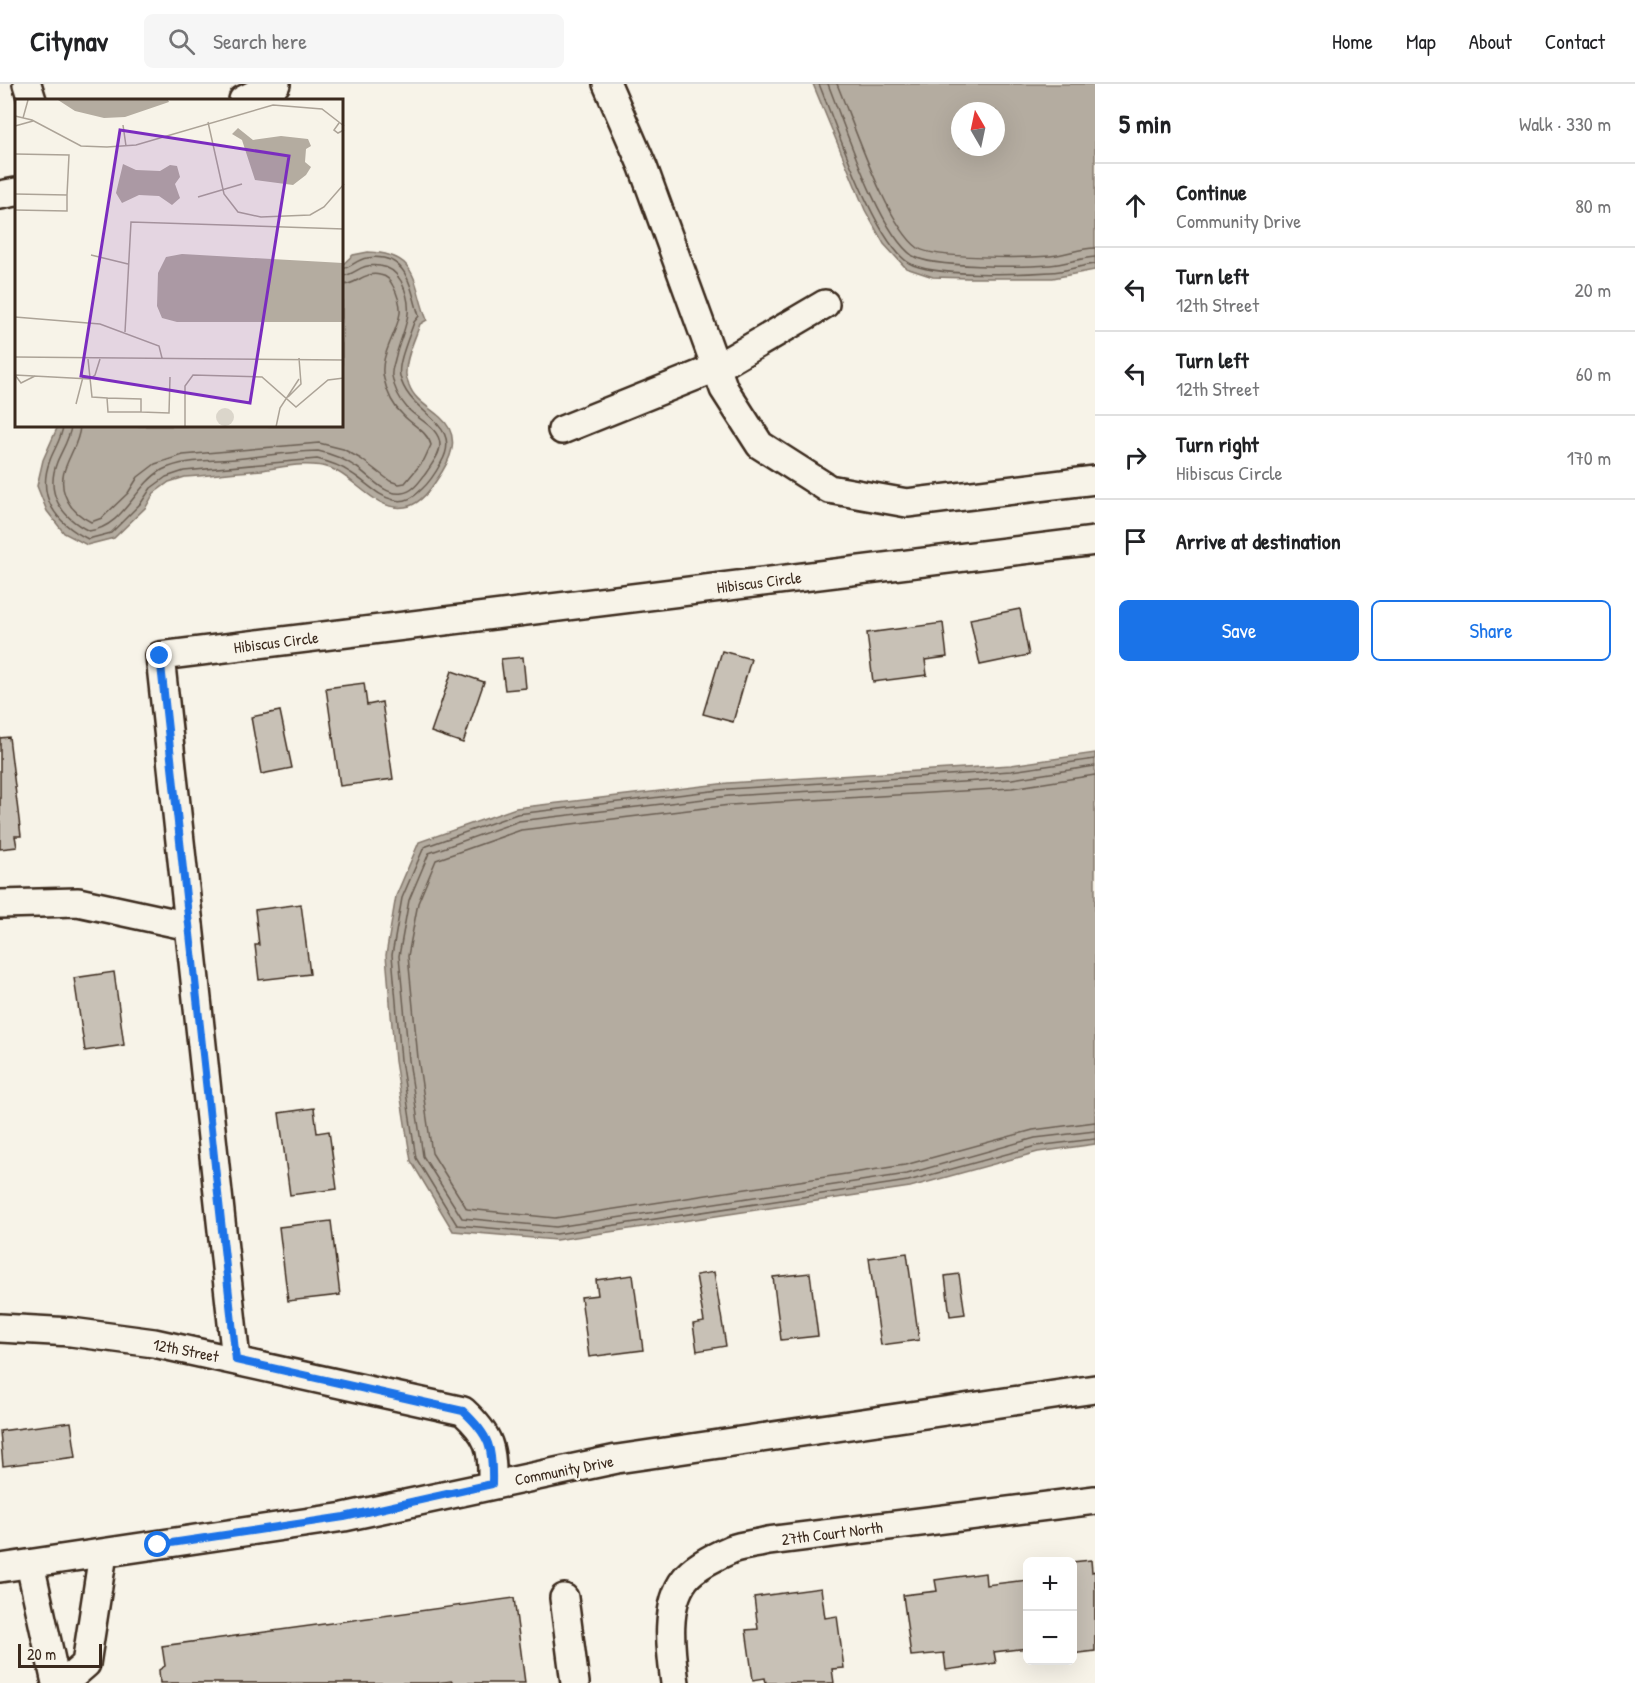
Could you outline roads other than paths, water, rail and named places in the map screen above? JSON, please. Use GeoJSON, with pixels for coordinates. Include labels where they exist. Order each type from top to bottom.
{"type":"FeatureCollection","features":[{"type":"Feature","properties":{"kind":"street"},"geometry":{"type":"LineString","coordinates":[[27,84],[32,99]]}},
{"type":"Feature","properties":{"kind":"street"},"geometry":{"type":"LineString","coordinates":[[245,99],[276,84]]}},
{"type":"Feature","properties":{"kind":"street"},"geometry":{"type":"LineString","coordinates":[[607,84],[643,167],[724,389],[760,445],[829,489],[907,503],[1095,480]]}},
{"type":"Feature","properties":{"kind":"street"},"geometry":{"type":"LineString","coordinates":[[0,195],[15,192]]}},
{"type":"Feature","properties":{"kind":"street"},"geometry":{"type":"LineString","coordinates":[[562,430],[716,368],[825,304]]}},
{"type":"Feature","properties":{"kind":"street","name":"Hibiscus Circle"},"geometry":{"type":"LineString","coordinates":[[236,1360],[160,656],[1095,541]]}},
{"type":"Feature","properties":{"kind":"street"},"geometry":{"type":"LineString","coordinates":[[0,904],[78,902],[189,926]]}},
{"type":"Feature","properties":{"kind":"street","name":"12th Street"},"geometry":{"type":"LineString","coordinates":[[0,1328],[71,1332],[142,1341],[463,1411],[480,1427],[489,1445],[492,1484]]}},
{"type":"Feature","properties":{"kind":"street","name":"Community Drive"},"geometry":{"type":"LineString","coordinates":[[0,1568],[344,1517],[492,1484],[617,1460],[1095,1389]]}},
{"type":"Feature","properties":{"kind":"street","name":"27th Court North"},"geometry":{"type":"LineString","coordinates":[[675,1683],[669,1637],[674,1604],[685,1579],[710,1560],[734,1548],[768,1541],[1095,1500]]}},
{"type":"Feature","properties":{"kind":"street"},"geometry":{"type":"LineString","coordinates":[[64,1683],[86,1664],[103,1554]]}},
{"type":"Feature","properties":{"kind":"street"},"geometry":{"type":"LineString","coordinates":[[30,1564],[56,1683]]}},
{"type":"Feature","properties":{"kind":"street"},"geometry":{"type":"LineString","coordinates":[[564,1598],[575,1683]]}},
{"type":"Feature","properties":{"kind":"water"},"geometry":{"type":"Polygon","coordinates":[[[813,84],[1095,84],[1095,270],[1053,278],[933,277],[906,268],[884,244],[865,210],[813,84]]]}},
{"type":"Feature","properties":{"kind":"water"},"geometry":{"type":"Polygon","coordinates":[[[368,252],[385,254],[406,264],[415,282],[427,320],[420,324],[411,348],[407,360],[406,377],[414,395],[447,425],[453,441],[446,465],[423,497],[410,506],[394,507],[375,499],[339,472],[330,468],[296,465],[185,477],[169,482],[154,493],[146,507],[114,538],[87,545],[64,533],[47,511],[37,486],[43,460],[57,428],[344,428],[344,263],[353,255],[368,252]]]}},
{"type":"Feature","properties":{"kind":"water"},"geometry":{"type":"Polygon","coordinates":[[[1095,753],[1095,1144],[1038,1152],[910,1187],[556,1240],[453,1231],[411,1161],[395,1061],[386,955],[396,896],[419,842],[516,808],[728,783],[1011,765],[1095,753]]]}}]}
